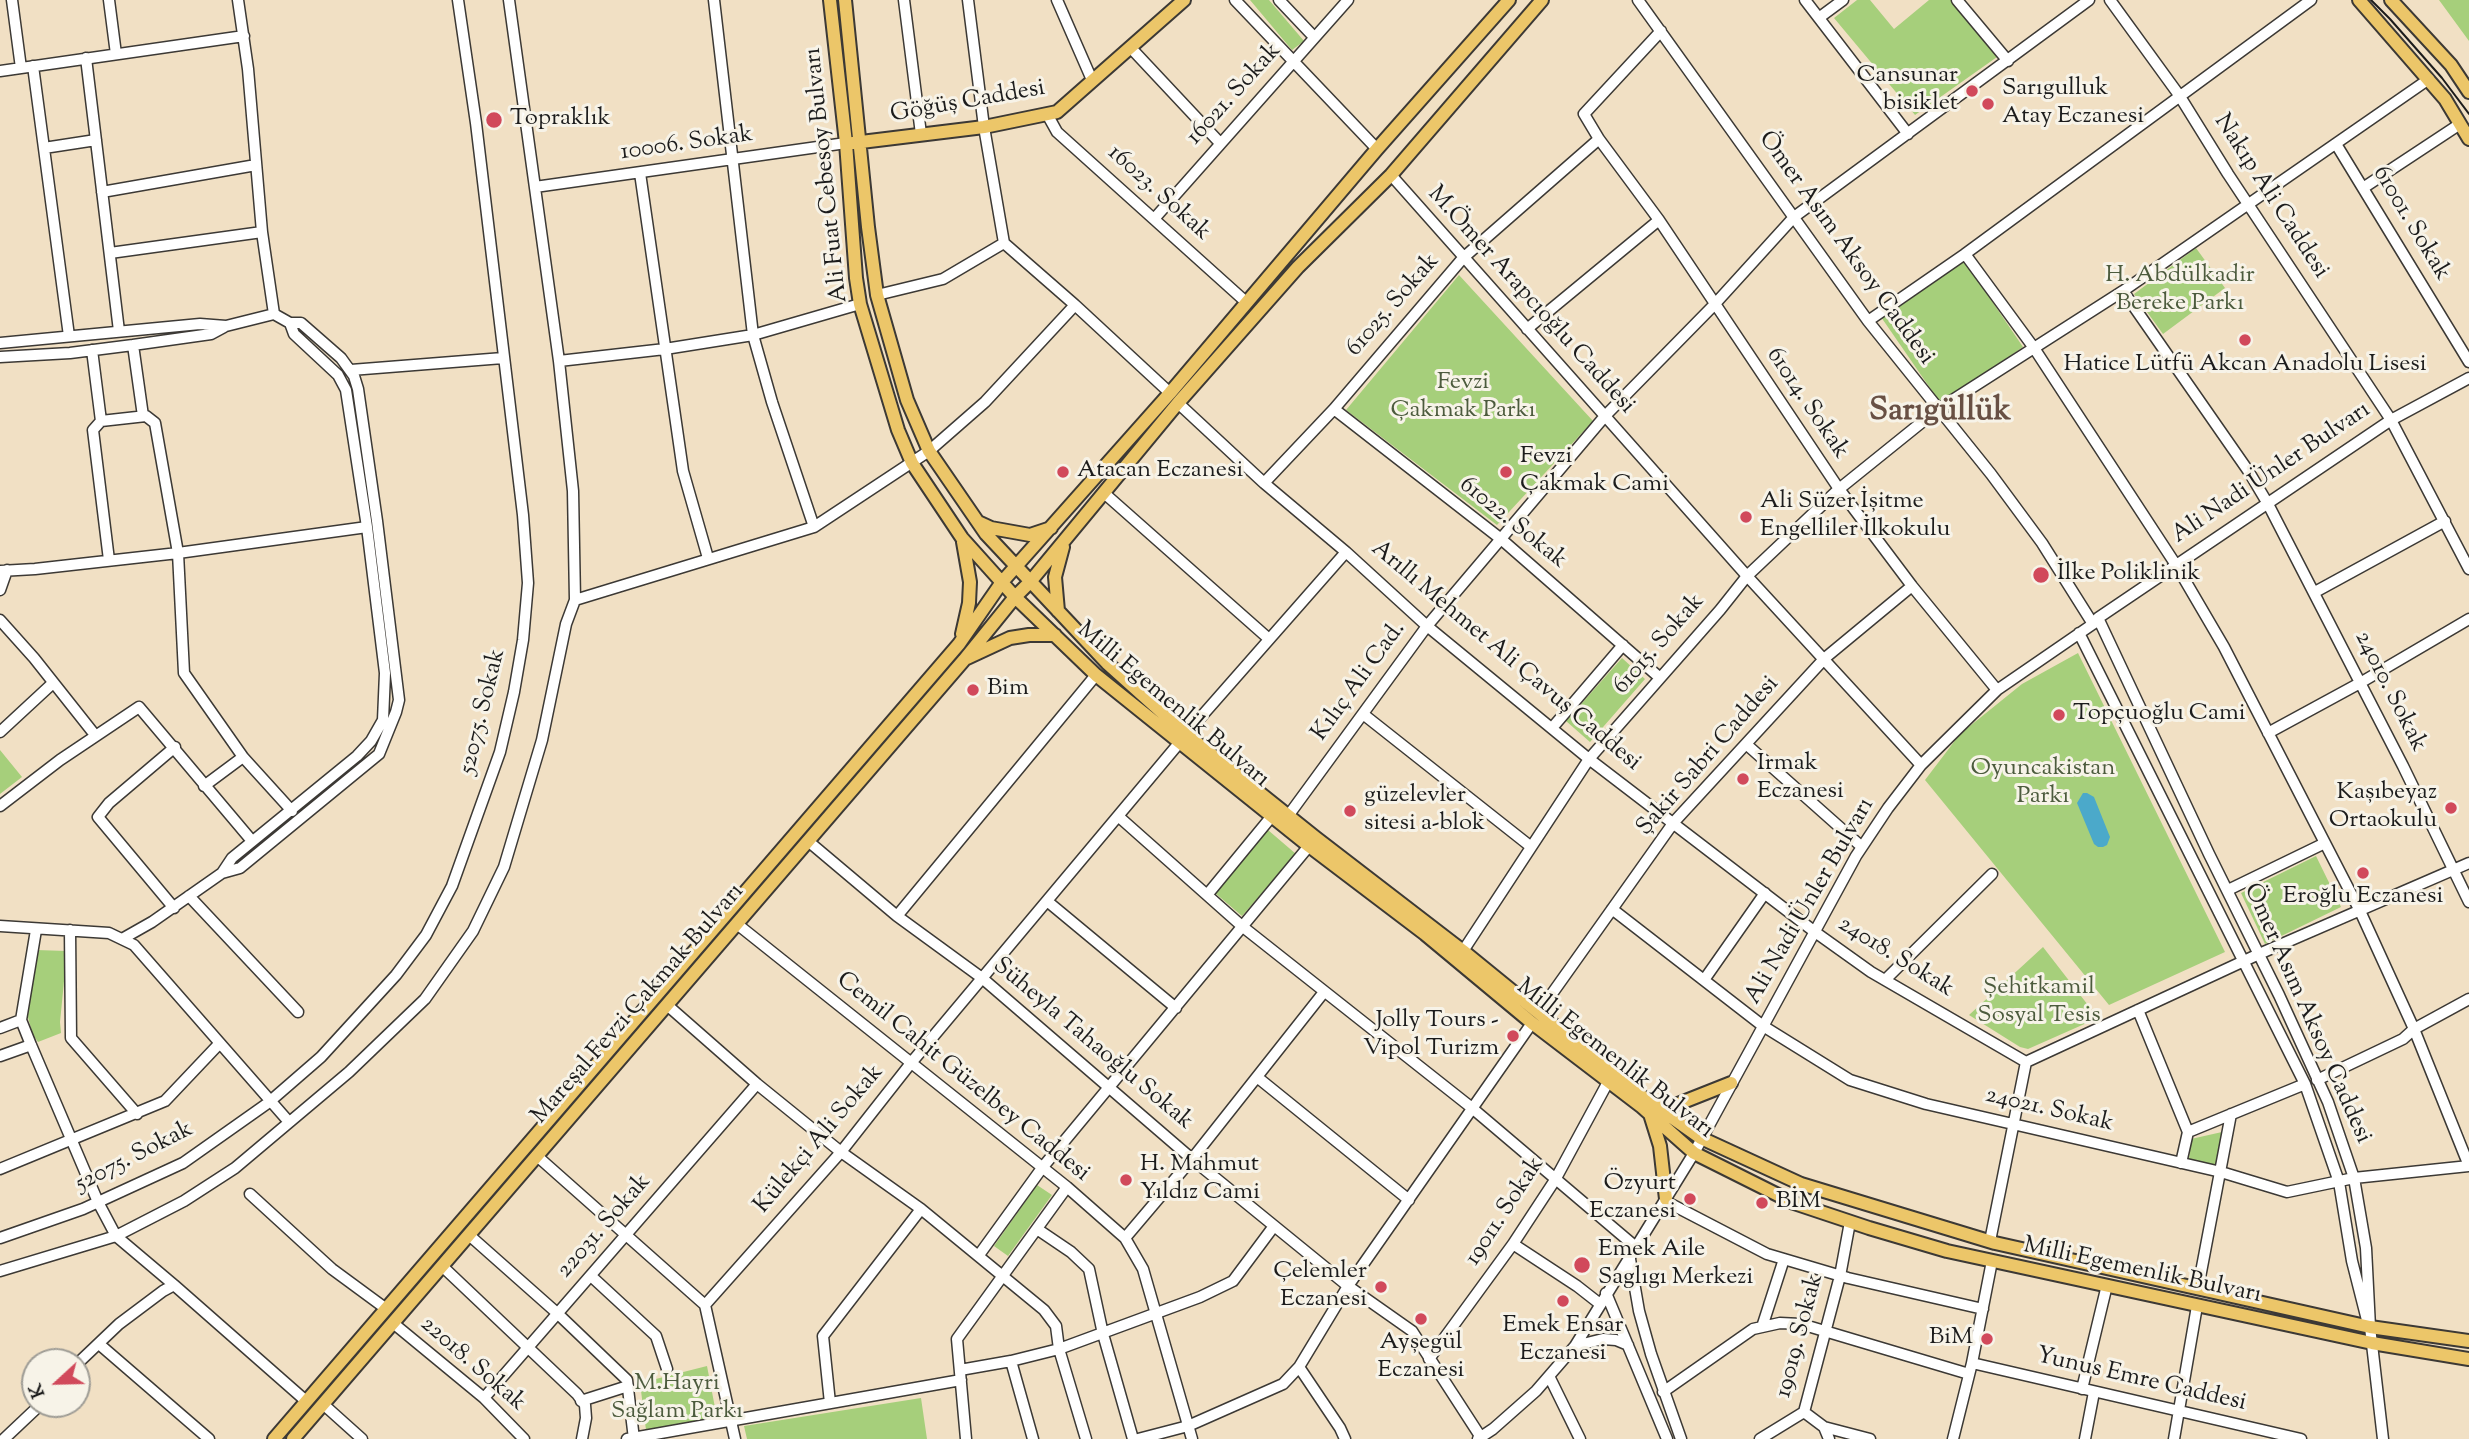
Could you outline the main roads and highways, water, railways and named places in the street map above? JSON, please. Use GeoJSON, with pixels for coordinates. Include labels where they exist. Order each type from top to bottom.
{"type":"FeatureCollection","features":[{"type":"Feature","properties":{"kind":"main road","name":"Ali Fuat Cebesoy Bulvarı"},"geometry":{"type":"LineString","coordinates":[[830,0],[853,143],[856,278],[860,304],[898,430],[912,463],[962,538],[1015,597]]}},
{"type":"Feature","properties":{"kind":"main road"},"geometry":{"type":"LineString","coordinates":[[845,0],[853,143]]}},
{"type":"Feature","properties":{"kind":"main road","name":"Göğüş Caddesi"},"geometry":{"type":"LineString","coordinates":[[853,143],[984,127],[1057,112],[1184,0]]}},
{"type":"Feature","properties":{"kind":"main road"},"geometry":{"type":"LineString","coordinates":[[1174,398],[1246,302],[1510,0]]}},
{"type":"Feature","properties":{"kind":"main road"},"geometry":{"type":"LineString","coordinates":[[274,1439],[959,644],[1002,582],[1298,267],[1391,175],[1542,0]]}},
{"type":"Feature","properties":{"kind":"main road"},"geometry":{"type":"LineString","coordinates":[[2359,0],[2445,99],[2469,139]]}},
{"type":"Feature","properties":{"kind":"main road"},"geometry":{"type":"LineString","coordinates":[[2390,0],[2451,65],[2469,92]]}},
{"type":"Feature","properties":{"kind":"main road","name":"Milli Egemenlik Bulvarı"},"geometry":{"type":"LineString","coordinates":[[853,143],[877,295],[899,377],[929,452],[976,521],[1107,663],[1183,738],[1272,817],[1654,1111],[1694,1153],[1794,1203],[1947,1251],[2372,1343],[2469,1359]]}},
{"type":"Feature","properties":{"kind":"main road","name":"Mareşal Fevzi Çakmak Bulvarı"},"geometry":{"type":"LineString","coordinates":[[293,1439],[1065,541],[1174,398]]}},
{"type":"Feature","properties":{"kind":"main road"},"geometry":{"type":"LineString","coordinates":[[976,521],[991,528],[1030,535],[1052,528]]}},
{"type":"Feature","properties":{"kind":"main road"},"geometry":{"type":"LineString","coordinates":[[959,644],[970,603],[967,558],[962,538]]}},
{"type":"Feature","properties":{"kind":"main road"},"geometry":{"type":"LineString","coordinates":[[1058,611],[1055,577],[1065,541]]}},
{"type":"Feature","properties":{"kind":"main road","name":"Milli Egemenlik Bulvarı"},"geometry":{"type":"LineString","coordinates":[[1015,597],[1096,675],[1288,816],[1463,951],[1608,1082],[1701,1138],[1801,1184],[1990,1241],[2370,1327],[2469,1341]]}},
{"type":"Feature","properties":{"kind":"main road"},"geometry":{"type":"LineString","coordinates":[[964,660],[1010,638],[1055,635]]}},
{"type":"Feature","properties":{"kind":"main road"},"geometry":{"type":"LineString","coordinates":[[1665,1200],[1654,1111],[1731,1083]]}},
{"type":"Feature","properties":{"kind":"water"},"geometry":{"type":"Polygon","coordinates":[[[2083,793],[2094,797],[2110,837],[2107,845],[2103,847],[2094,844],[2077,803],[2083,793]]]}},
{"type":"Feature","properties":{"kind":"tram line"},"geometry":{"type":"LineString","coordinates":[[2371,0],[2442,78],[2469,114]]}},
{"type":"Feature","properties":{"kind":"place","name":"Cansunar bisiklet"},"geometry":{"type":"Point","coordinates":[1972,91]}},
{"type":"Feature","properties":{"kind":"place","name":"Sarıgulluk Atay Eczanesi"},"geometry":{"type":"Point","coordinates":[1988,104]}},
{"type":"Feature","properties":{"kind":"place","name":"Topraklık"},"geometry":{"type":"Point","coordinates":[494,120]}},
{"type":"Feature","properties":{"kind":"place","name":"Hatice Lütfü Akcan Anadolu Lisesi"},"geometry":{"type":"Point","coordinates":[2245,340]}},
{"type":"Feature","properties":{"kind":"place","name":"Atacan Eczanesi"},"geometry":{"type":"Point","coordinates":[1063,472]}},
{"type":"Feature","properties":{"kind":"place","name":"Fevzi Çakmak Cami"},"geometry":{"type":"Point","coordinates":[1506,472]}},
{"type":"Feature","properties":{"kind":"place","name":"Ali Süzer İşitme Engelliler İlkokulu"},"geometry":{"type":"Point","coordinates":[1746,517]}},
{"type":"Feature","properties":{"kind":"place","name":"İlke Poliklinik"},"geometry":{"type":"Point","coordinates":[2041,575]}},
{"type":"Feature","properties":{"kind":"place","name":"Bim"},"geometry":{"type":"Point","coordinates":[973,690]}},
{"type":"Feature","properties":{"kind":"place","name":"Topçuoğlu Cami"},"geometry":{"type":"Point","coordinates":[2059,715]}},
{"type":"Feature","properties":{"kind":"place","name":"Irmak Eczanesi"},"geometry":{"type":"Point","coordinates":[1743,779]}},
{"type":"Feature","properties":{"kind":"place","name":"Kaşıbeyaz Ortaokulu"},"geometry":{"type":"Point","coordinates":[2451,808]}},
{"type":"Feature","properties":{"kind":"place","name":"güzelevler sitesi a-blok"},"geometry":{"type":"Point","coordinates":[1350,811]}},
{"type":"Feature","properties":{"kind":"place","name":"Eroğlu Eczanesi"},"geometry":{"type":"Point","coordinates":[2363,873]}},
{"type":"Feature","properties":{"kind":"place","name":"Jolly Tours - Vipol Turizm"},"geometry":{"type":"Point","coordinates":[1513,1036]}},
{"type":"Feature","properties":{"kind":"place","name":"H. Mahmut Yıldız Cami"},"geometry":{"type":"Point","coordinates":[1126,1180]}},
{"type":"Feature","properties":{"kind":"place","name":"Özyurt Eczanesi"},"geometry":{"type":"Point","coordinates":[1690,1199]}},
{"type":"Feature","properties":{"kind":"place","name":"BİM"},"geometry":{"type":"Point","coordinates":[1762,1203]}},
{"type":"Feature","properties":{"kind":"place","name":"Emek Aile Saglıgı Merkezi"},"geometry":{"type":"Point","coordinates":[1582,1265]}},
{"type":"Feature","properties":{"kind":"place","name":"Çelemler Eczanesi"},"geometry":{"type":"Point","coordinates":[1381,1287]}},
{"type":"Feature","properties":{"kind":"place","name":"Emek Ensar Eczanesi"},"geometry":{"type":"Point","coordinates":[1563,1301]}},
{"type":"Feature","properties":{"kind":"place","name":"Ayşegül Eczanesi"},"geometry":{"type":"Point","coordinates":[1421,1319]}},
{"type":"Feature","properties":{"kind":"place","name":"BiM"},"geometry":{"type":"Point","coordinates":[1987,1339]}},
{"type":"Feature","properties":{"kind":"district","name":"Sarıgüllük"},"geometry":{"type":"Point","coordinates":[1940,414]}},
{"type":"Feature","properties":{"kind":"park label","name":"H. Abdülkadir Bereke Parkı"},"geometry":{"type":"Point","coordinates":[2180,291]}},
{"type":"Feature","properties":{"kind":"park label","name":"Fevzi Çakmak Parkı"},"geometry":{"type":"Point","coordinates":[1463,398]}},
{"type":"Feature","properties":{"kind":"park label","name":"Oyuncakistan Parkı"},"geometry":{"type":"Point","coordinates":[2043,784]}},
{"type":"Feature","properties":{"kind":"park label","name":"Şehitkamil Sosyal Tesis"},"geometry":{"type":"Point","coordinates":[2039,1003]}},
{"type":"Feature","properties":{"kind":"park label","name":"M.Hayri Sağlam Parkı"},"geometry":{"type":"Point","coordinates":[677,1399]}}]}
